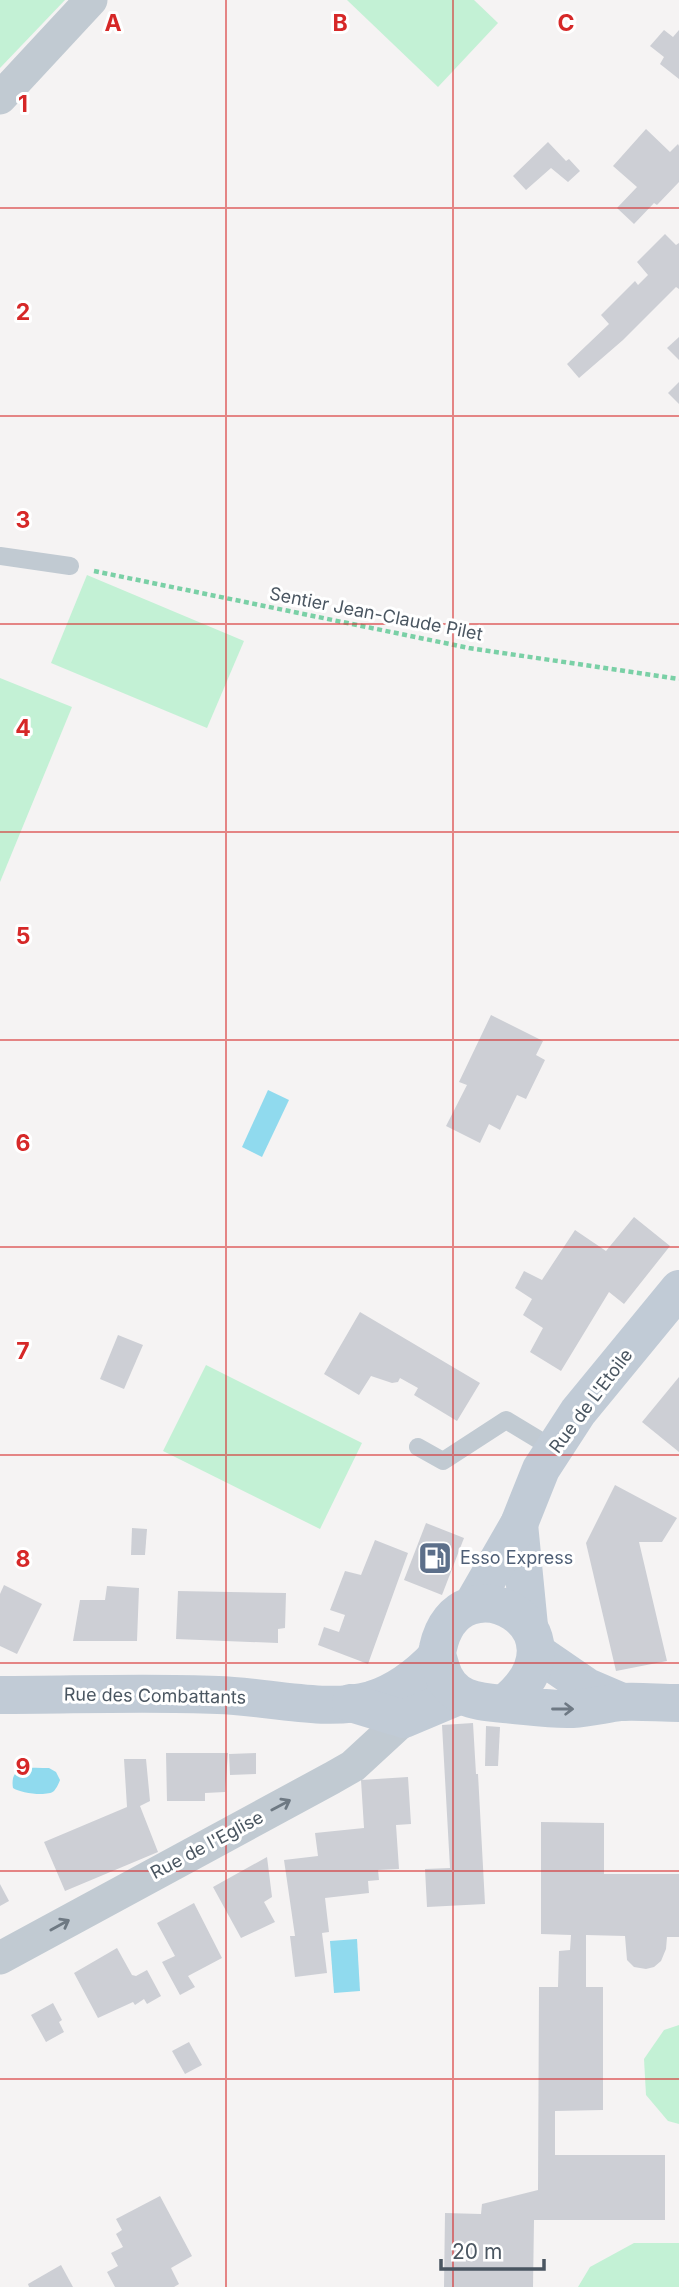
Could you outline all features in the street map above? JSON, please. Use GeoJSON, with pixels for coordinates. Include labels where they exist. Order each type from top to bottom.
{"type":"FeatureCollection","features":[{"type":"Feature","properties":{"kind":"street"},"geometry":{"type":"LineString","coordinates":[[0,98],[91,0]]}},
{"type":"Feature","properties":{"kind":"street","name":"Rue de L'Etoile"},"geometry":{"type":"LineString","coordinates":[[473,1604],[519,1524],[541,1469],[578,1412],[679,1289]]}},
{"type":"Feature","properties":{"kind":"street","name":"Rue de L'Etoile"},"geometry":{"type":"LineString","coordinates":[[519,1524],[532,1639]]}},
{"type":"Feature","properties":{"kind":"street"},"geometry":{"type":"LineString","coordinates":[[622,1702],[587,1687],[532,1639],[519,1614],[509,1609],[485,1603],[473,1604],[457,1612],[438,1645],[437,1656],[444,1679],[468,1700],[530,1709],[575,1709],[622,1702],[679,1703]]}},
{"type":"Feature","properties":{"kind":"street"},"geometry":{"type":"LineString","coordinates":[[504,1704],[520,1691],[533,1669],[532,1639]]}},
{"type":"Feature","properties":{"kind":"street","name":"Rue des Combattants"},"geometry":{"type":"LineString","coordinates":[[0,1695],[220,1695],[308,1704],[352,1703],[371,1700],[387,1693],[410,1680],[437,1656]]}},
{"type":"Feature","properties":{"kind":"street"},"geometry":{"type":"LineString","coordinates":[[404,1719],[461,1695]]}},
{"type":"Feature","properties":{"kind":"street","name":"Rue des Combattants"},"geometry":{"type":"LineString","coordinates":[[352,1703],[404,1719]]}},
{"type":"Feature","properties":{"kind":"street","name":"Rue de l'Eglise"},"geometry":{"type":"LineString","coordinates":[[0,1958],[353,1766],[404,1719]]}},
{"type":"Feature","properties":{"kind":"lane"},"geometry":{"type":"LineString","coordinates":[[0,556],[70,566]]}},
{"type":"Feature","properties":{"kind":"lane"},"geometry":{"type":"LineString","coordinates":[[418,1447],[443,1461],[506,1420],[554,1449]]}},
{"type":"Feature","properties":{"kind":"path","name":"Sentier Jean-Claude Pilet"},"geometry":{"type":"LineString","coordinates":[[70,566],[469,648],[679,679]]}},
{"type":"Feature","properties":{"kind":"green space"},"geometry":{"type":"Polygon","coordinates":[[[0,0],[65,0],[0,68],[0,0]]]}},
{"type":"Feature","properties":{"kind":"green space"},"geometry":{"type":"Polygon","coordinates":[[[347,0],[474,0],[498,23],[438,87],[347,0]]]}},
{"type":"Feature","properties":{"kind":"green space"},"geometry":{"type":"Polygon","coordinates":[[[87,575],[244,641],[207,728],[51,663],[87,575]]]}},
{"type":"Feature","properties":{"kind":"green space"},"geometry":{"type":"Polygon","coordinates":[[[0,678],[72,707],[0,882],[0,678]]]}},
{"type":"Feature","properties":{"kind":"green space"},"geometry":{"type":"Polygon","coordinates":[[[206,1365],[362,1443],[320,1529],[163,1451],[206,1365]]]}},
{"type":"Feature","properties":{"kind":"green space"},"geometry":{"type":"Polygon","coordinates":[[[679,2025],[679,2124],[668,2121],[646,2095],[644,2059],[664,2030],[679,2025]]]}},
{"type":"Feature","properties":{"kind":"green space"},"geometry":{"type":"Polygon","coordinates":[[[634,2243],[679,2243],[679,2287],[578,2287],[590,2267],[634,2243]]]}},
{"type":"Feature","properties":{"kind":"water"},"geometry":{"type":"Polygon","coordinates":[[[268,1090],[289,1100],[262,1157],[242,1147],[268,1090]]]}},
{"type":"Feature","properties":{"kind":"water"},"geometry":{"type":"Polygon","coordinates":[[[49,1768],[56,1772],[60,1780],[51,1793],[34,1794],[13,1788],[13,1780],[18,1771],[49,1768]]]}},
{"type":"Feature","properties":{"kind":"water"},"geometry":{"type":"Polygon","coordinates":[[[357,1939],[360,1991],[334,1993],[330,1941],[357,1939]]]}},
{"type":"Feature","properties":{"kind":"building"},"geometry":{"type":"Polygon","coordinates":[[[664,30],[673,37],[679,30],[679,79],[660,64],[664,57],[650,46],[664,30]]]}},
{"type":"Feature","properties":{"kind":"building"},"geometry":{"type":"Polygon","coordinates":[[[646,129],[670,152],[678,144],[679,182],[634,224],[617,208],[637,187],[613,166],[646,129]]]}},
{"type":"Feature","properties":{"kind":"building"},"geometry":{"type":"Polygon","coordinates":[[[548,142],[580,171],[568,182],[551,168],[526,190],[513,176],[548,142]]]}},
{"type":"Feature","properties":{"kind":"building"},"geometry":{"type":"Polygon","coordinates":[[[665,234],[676,245],[679,243],[679,289],[676,287],[623,340],[579,378],[567,364],[609,324],[601,315],[635,281],[638,285],[648,275],[637,262],[665,234]]]}},
{"type":"Feature","properties":{"kind":"building"},"geometry":{"type":"Polygon","coordinates":[[[679,337],[679,360],[667,348],[679,337]]]}},
{"type":"Feature","properties":{"kind":"building"},"geometry":{"type":"Polygon","coordinates":[[[679,382],[679,404],[668,393],[679,382]]]}},
{"type":"Feature","properties":{"kind":"building"},"geometry":{"type":"Polygon","coordinates":[[[491,1015],[543,1041],[536,1055],[545,1060],[526,1099],[517,1095],[500,1130],[489,1124],[480,1143],[446,1126],[467,1085],[459,1082],[491,1015]]]}},
{"type":"Feature","properties":{"kind":"building"},"geometry":{"type":"Polygon","coordinates":[[[634,1217],[670,1246],[624,1304],[609,1292],[561,1371],[530,1352],[543,1328],[523,1315],[532,1299],[515,1288],[524,1271],[542,1280],[575,1230],[606,1251],[634,1217]]]}},
{"type":"Feature","properties":{"kind":"building"},"geometry":{"type":"Polygon","coordinates":[[[360,1312],[480,1383],[457,1421],[414,1395],[418,1388],[400,1378],[398,1382],[392,1383],[371,1376],[359,1395],[324,1374],[360,1312]]]}},
{"type":"Feature","properties":{"kind":"building"},"geometry":{"type":"Polygon","coordinates":[[[118,1335],[143,1345],[124,1389],[100,1379],[118,1335]]]}},
{"type":"Feature","properties":{"kind":"building"},"geometry":{"type":"Polygon","coordinates":[[[679,1377],[679,1452],[642,1422],[679,1377]]]}},
{"type":"Feature","properties":{"kind":"building"},"geometry":{"type":"Polygon","coordinates":[[[615,1485],[677,1518],[662,1542],[639,1542],[667,1661],[616,1671],[586,1543],[615,1485]]]}},
{"type":"Feature","properties":{"kind":"building"},"geometry":{"type":"Polygon","coordinates":[[[426,1523],[464,1538],[442,1595],[404,1580],[426,1523]]]}},
{"type":"Feature","properties":{"kind":"building"},"geometry":{"type":"Polygon","coordinates":[[[132,1528],[147,1529],[145,1555],[131,1555],[132,1528]]]}},
{"type":"Feature","properties":{"kind":"building"},"geometry":{"type":"Polygon","coordinates":[[[375,1540],[408,1553],[368,1664],[318,1645],[324,1627],[339,1632],[345,1615],[330,1610],[345,1571],[361,1575],[375,1540]]]}},
{"type":"Feature","properties":{"kind":"building"},"geometry":{"type":"Polygon","coordinates":[[[4,1585],[42,1604],[17,1654],[0,1646],[0,1594],[4,1585]]]}},
{"type":"Feature","properties":{"kind":"building"},"geometry":{"type":"Polygon","coordinates":[[[107,1586],[139,1588],[137,1641],[73,1641],[80,1600],[105,1600],[107,1586]]]}},
{"type":"Feature","properties":{"kind":"building"},"geometry":{"type":"Polygon","coordinates":[[[178,1591],[286,1593],[285,1628],[278,1629],[278,1643],[176,1639],[178,1591]]]}},
{"type":"Feature","properties":{"kind":"building"},"geometry":{"type":"Polygon","coordinates":[[[473,1723],[485,1904],[427,1907],[425,1869],[450,1868],[442,1725],[473,1723]]]}},
{"type":"Feature","properties":{"kind":"building"},"geometry":{"type":"Polygon","coordinates":[[[486,1726],[500,1727],[498,1766],[485,1766],[486,1726]]]}},
{"type":"Feature","properties":{"kind":"building"},"geometry":{"type":"Polygon","coordinates":[[[166,1753],[228,1753],[225,1792],[205,1793],[205,1801],[167,1801],[166,1753]]]}},
{"type":"Feature","properties":{"kind":"building"},"geometry":{"type":"Polygon","coordinates":[[[256,1753],[256,1774],[230,1775],[229,1754],[256,1753]]]}},
{"type":"Feature","properties":{"kind":"building"},"geometry":{"type":"Polygon","coordinates":[[[124,1759],[146,1759],[150,1801],[140,1806],[158,1852],[65,1891],[44,1842],[127,1807],[124,1759]]]}},
{"type":"Feature","properties":{"kind":"building"},"geometry":{"type":"Polygon","coordinates":[[[408,1777],[411,1824],[396,1825],[399,1869],[378,1870],[379,1880],[368,1881],[369,1893],[325,1898],[329,1932],[322,1933],[327,1973],[295,1977],[290,1936],[295,1936],[284,1860],[318,1856],[315,1833],[364,1828],[361,1780],[408,1777]]]}},
{"type":"Feature","properties":{"kind":"building"},"geometry":{"type":"Polygon","coordinates":[[[541,1822],[604,1823],[604,1874],[679,1874],[679,1937],[667,1937],[661,1961],[654,1967],[634,1967],[627,1960],[625,1936],[586,1935],[586,1987],[603,1987],[603,2110],[555,2111],[555,2155],[665,2155],[665,2220],[534,2220],[533,2287],[444,2287],[445,2213],[481,2214],[482,2204],[538,2190],[539,1987],[558,1987],[559,1951],[570,1950],[571,1935],[541,1934],[541,1822]]]}},
{"type":"Feature","properties":{"kind":"building"},"geometry":{"type":"Polygon","coordinates":[[[267,1857],[272,1897],[264,1902],[275,1922],[241,1938],[213,1887],[267,1857]]]}},
{"type":"Feature","properties":{"kind":"building"},"geometry":{"type":"Polygon","coordinates":[[[0,1884],[9,1901],[0,1906],[0,1884]]]}},
{"type":"Feature","properties":{"kind":"building"},"geometry":{"type":"Polygon","coordinates":[[[194,1903],[222,1958],[188,1976],[195,1987],[180,1995],[162,1962],[175,1956],[157,1923],[194,1903]]]}},
{"type":"Feature","properties":{"kind":"building"},"geometry":{"type":"Polygon","coordinates":[[[117,1948],[132,1975],[136,1976],[147,1970],[161,1996],[147,2004],[144,1999],[135,2005],[133,2002],[98,2018],[74,1973],[117,1948]]]}},
{"type":"Feature","properties":{"kind":"building"},"geometry":{"type":"Polygon","coordinates":[[[53,2003],[62,2020],[59,2022],[64,2032],[46,2042],[31,2015],[53,2003]]]}},
{"type":"Feature","properties":{"kind":"building"},"geometry":{"type":"Polygon","coordinates":[[[189,2042],[202,2065],[185,2074],[172,2051],[189,2042]]]}},
{"type":"Feature","properties":{"kind":"building"},"geometry":{"type":"Polygon","coordinates":[[[160,2196],[192,2256],[171,2268],[179,2284],[174,2287],[115,2287],[107,2272],[118,2266],[111,2253],[123,2247],[116,2234],[122,2230],[116,2219],[160,2196]]]}},
{"type":"Feature","properties":{"kind":"building"},"geometry":{"type":"Polygon","coordinates":[[[61,2265],[73,2287],[29,2287],[28,2284],[61,2265]]]}},
{"type":"Feature","properties":{"kind":"place","name":"Esso Express"},"geometry":{"type":"Point","coordinates":[435,1558]}}]}
